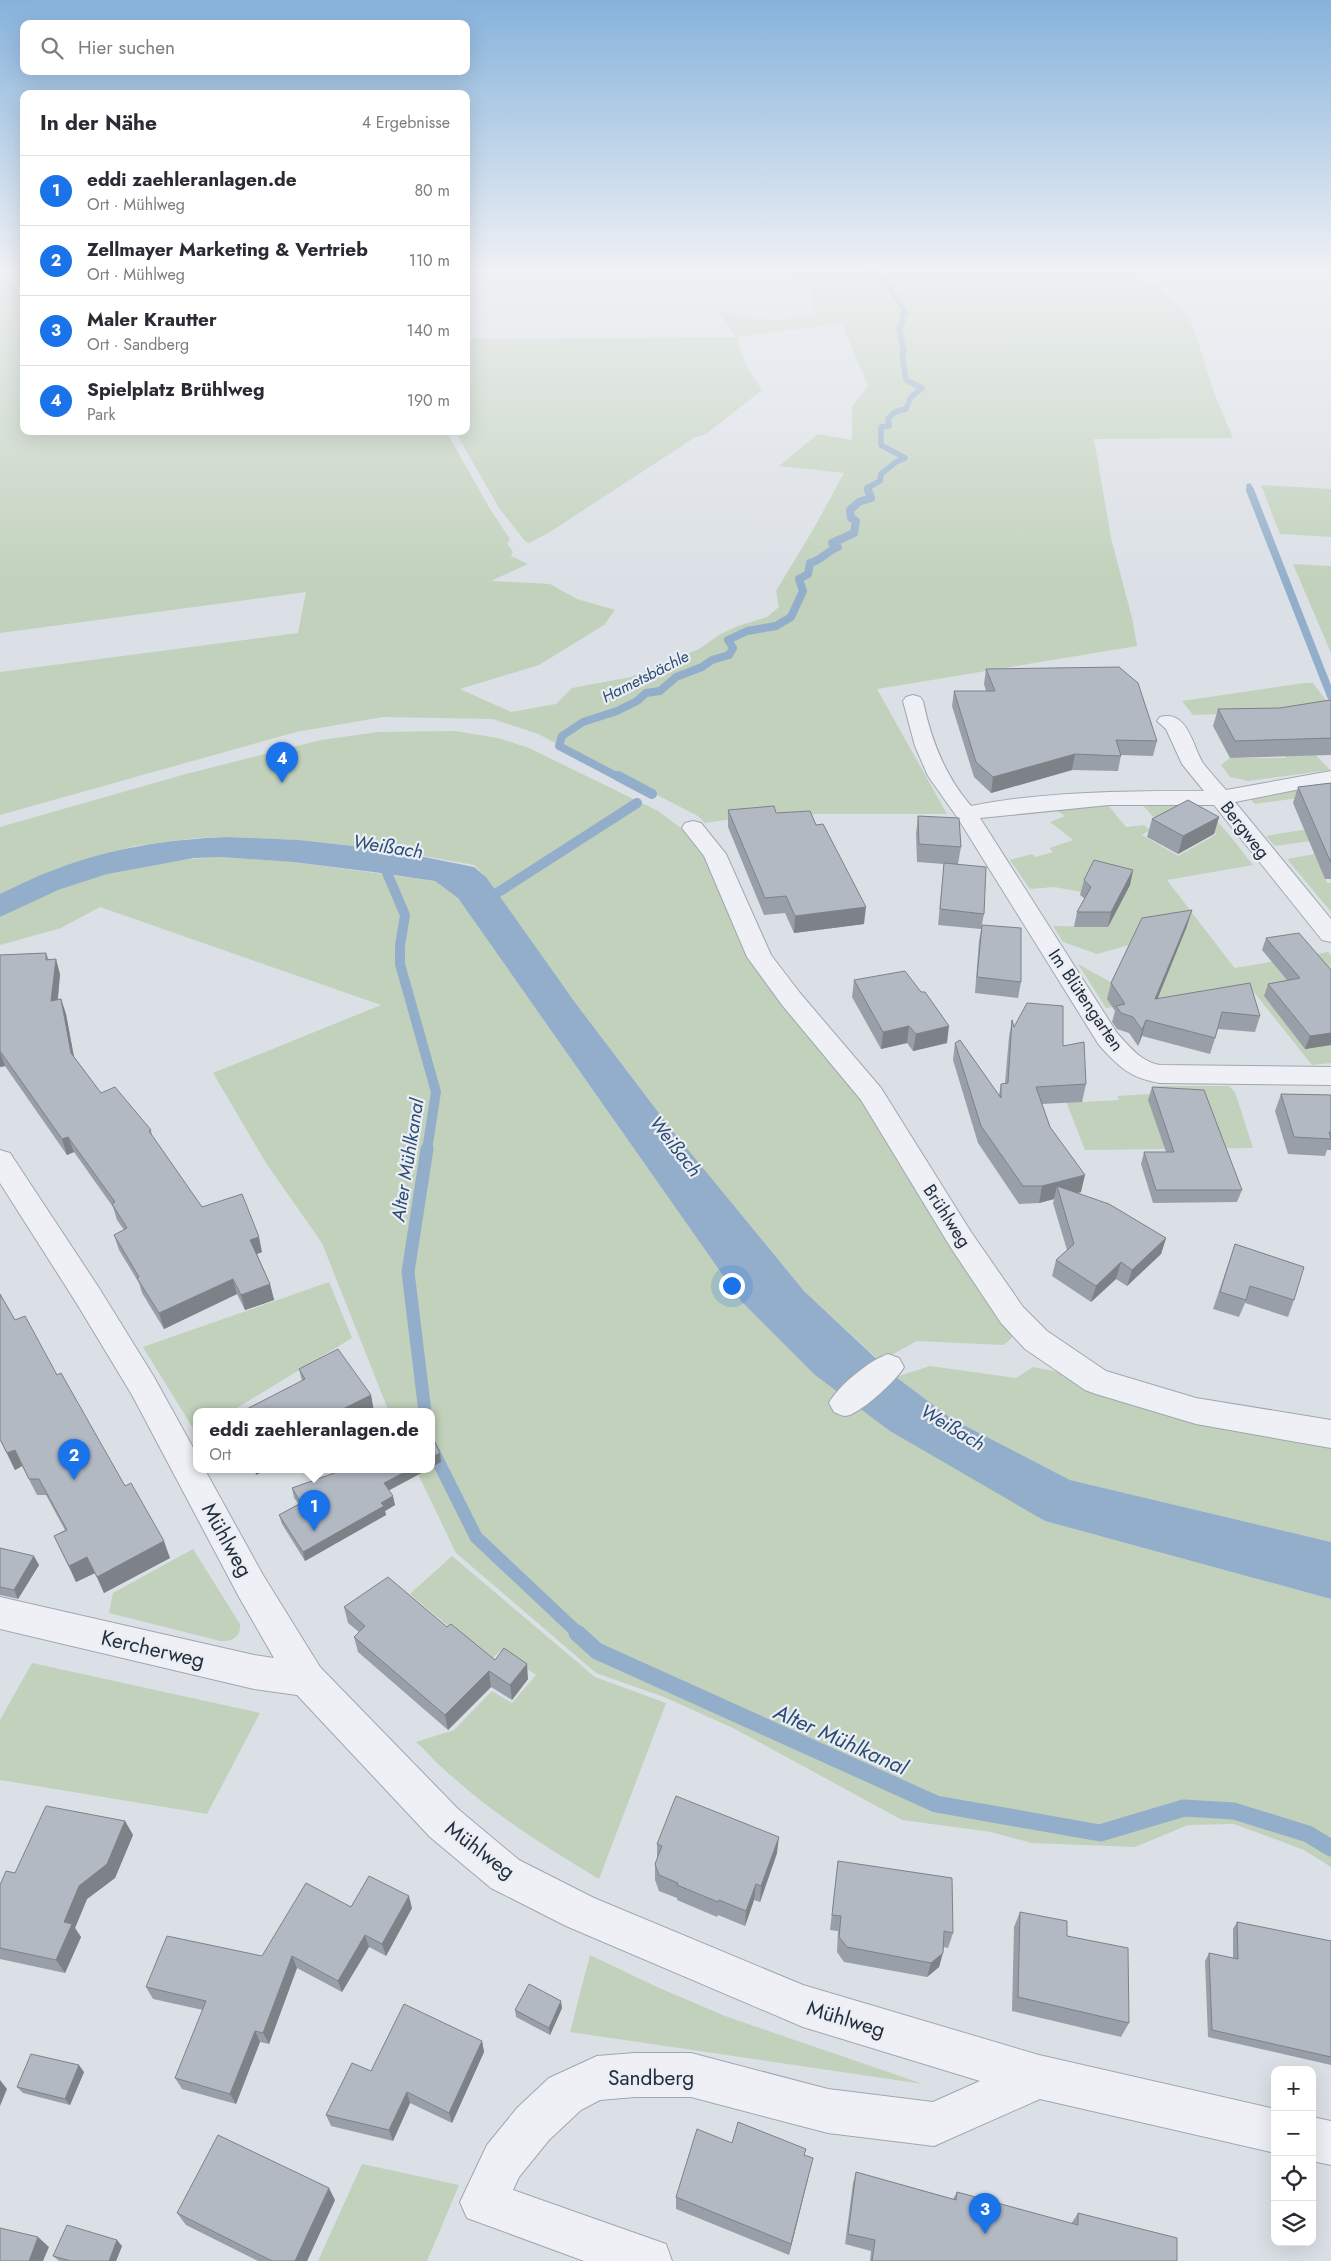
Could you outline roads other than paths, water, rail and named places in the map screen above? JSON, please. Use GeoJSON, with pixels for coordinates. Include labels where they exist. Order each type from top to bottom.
{"type":"FeatureCollection","features":[{"type":"Feature","properties":{"kind":"street","name":"Im Blütengarten"},"geometry":{"type":"LineString","coordinates":[[913,701],[922,740],[931,760],[956,803],[966,814],[1108,1039],[1136,1068],[1146,1073],[1160,1074],[1331,1076]]}},
{"type":"Feature","properties":{"kind":"street","name":"Bergweg"},"geometry":{"type":"LineString","coordinates":[[1167,721],[1175,726],[1193,764],[1219,798],[1331,935]]}},
{"type":"Feature","properties":{"kind":"street"},"geometry":{"type":"LineString","coordinates":[[966,814],[991,809],[1109,798],[1219,798],[1331,777]]}},
{"type":"Feature","properties":{"kind":"street","name":"Brühlweg"},"geometry":{"type":"LineString","coordinates":[[693,828],[715,854],[759,957],[791,999],[871,1094],[916,1169],[976,1262],[1012,1315],[1036,1340],[1096,1380],[1196,1411],[1331,1434]]}},
{"type":"Feature","properties":{"kind":"street","name":"Mühlweg"},"geometry":{"type":"LineString","coordinates":[[0,1160],[88,1296],[142,1386],[251,1586],[307,1679],[444,1824],[505,1874],[580,1912],[803,2006],[1039,2077],[1271,2130]]}},
{"type":"Feature","properties":{"kind":"street"},"geometry":{"type":"LineString","coordinates":[[845,1403],[888,1367]]}},
{"type":"Feature","properties":{"kind":"street","name":"Kercherweg"},"geometry":{"type":"LineString","coordinates":[[0,1613],[254,1672],[307,1679]]}},
{"type":"Feature","properties":{"kind":"street","name":"Sandberg"},"geometry":{"type":"LineString","coordinates":[[649,2261],[483,2202],[503,2160],[533,2124],[565,2094],[597,2078],[636,2074],[691,2075],[828,2111],[934,2124],[1039,2077]]}},
{"type":"Feature","properties":{"kind":"street"},"geometry":{"type":"LineString","coordinates":[[1316,2140],[1331,2143]]}},
{"type":"Feature","properties":{"kind":"water","name":"Weißach"},"geometry":{"type":"Polygon","coordinates":[[[228,837],[299,840],[389,850],[474,867],[486,877],[574,1001],[671,1129],[804,1291],[896,1377],[952,1419],[1070,1480],[1331,1542],[1331,1599],[1045,1521],[890,1431],[815,1375],[741,1301],[458,898],[435,881],[293,862],[220,857],[194,858],[107,874],[58,890],[0,917],[0,894],[77,862],[119,850],[162,842],[228,837]]]}},
{"type":"Feature","properties":{"kind":"waterway","name":"Hametsbächle"},"geometry":{"type":"LineString","coordinates":[[868,491],[867,488],[880,481],[881,474],[896,462],[905,458],[881,445],[881,427],[889,426],[888,419],[895,412],[906,409],[911,397],[922,388],[906,380],[905,375]]}},
{"type":"Feature","properties":{"kind":"waterway"},"geometry":{"type":"LineString","coordinates":[[1249,486],[1251,491]]}},
{"type":"Feature","properties":{"kind":"waterway","name":"Hametsbächle"},"geometry":{"type":"LineString","coordinates":[[620,778],[559,746],[562,736],[583,722],[617,711],[637,701],[646,693],[660,691],[676,677],[702,667],[712,660],[729,655],[733,648],[728,640],[747,631],[776,626],[791,617],[803,591],[799,579],[808,574],[810,563],[838,547],[832,543],[854,533],[856,521],[851,518],[850,510],[859,502],[871,498],[868,490]]}},
{"type":"Feature","properties":{"kind":"waterway"},"geometry":{"type":"LineString","coordinates":[[1250,490],[1331,696]]}},
{"type":"Feature","properties":{"kind":"waterway","name":"Hametsbächle"},"geometry":{"type":"LineString","coordinates":[[618,776],[652,794]]}},
{"type":"Feature","properties":{"kind":"waterway","name":"Hametsbächle"},"geometry":{"type":"LineString","coordinates":[[483,902],[637,803]]}},
{"type":"Feature","properties":{"kind":"waterway","name":"Alter Mühlkanal"},"geometry":{"type":"LineString","coordinates":[[382,861],[405,915],[400,946],[400,964],[436,1092],[427,1150]]}},
{"type":"Feature","properties":{"kind":"waterway","name":"Alter Mühlkanal"},"geometry":{"type":"LineString","coordinates":[[425,1408],[408,1272],[427,1149]]}},
{"type":"Feature","properties":{"kind":"waterway","name":"Alter Mühlkanal"},"geometry":{"type":"LineString","coordinates":[[435,1455],[476,1537],[579,1634]]}},
{"type":"Feature","properties":{"kind":"waterway","name":"Alter Mühlkanal"},"geometry":{"type":"LineString","coordinates":[[577,1633],[597,1651],[936,1804],[1100,1833],[1184,1808],[1234,1811],[1308,1834],[1331,1848]]}},
{"type":"Feature","properties":{"kind":"place","name":"Spielplatz Brühlweg"},"geometry":{"type":"Point","coordinates":[282,783]}},
{"type":"Feature","properties":{"kind":"place","name":"Zellmayer Marketing & Vertrieb"},"geometry":{"type":"Point","coordinates":[74,1480]}},
{"type":"Feature","properties":{"kind":"place","name":"eddi zaehleranlagen.de"},"geometry":{"type":"Point","coordinates":[314,1531]}},
{"type":"Feature","properties":{"kind":"place","name":"Maler Krautter"},"geometry":{"type":"Point","coordinates":[985,2234]}}]}
